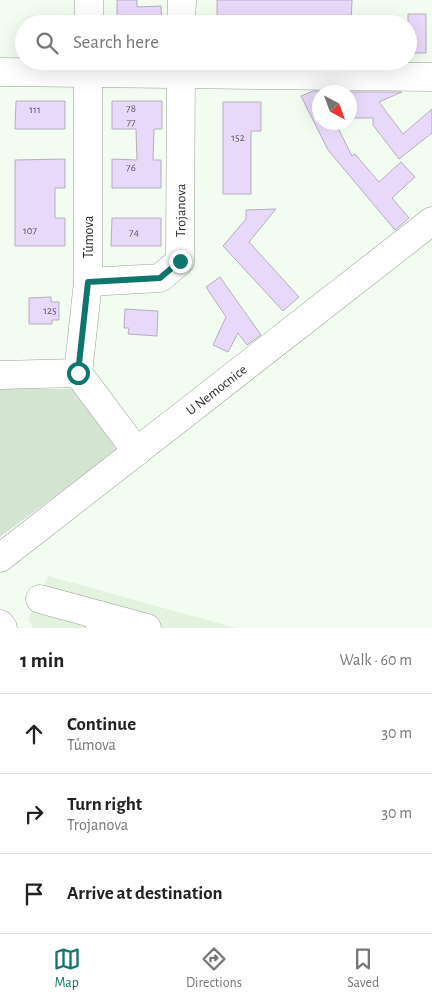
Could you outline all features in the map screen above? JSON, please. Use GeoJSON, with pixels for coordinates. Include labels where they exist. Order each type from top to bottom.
{"type":"FeatureCollection","features":[{"type":"Feature","properties":{"kind":"street"},"geometry":{"type":"LineString","coordinates":[[89,0],[89,15]]}},
{"type":"Feature","properties":{"kind":"street"},"geometry":{"type":"LineString","coordinates":[[182,0],[182,15]]}},
{"type":"Feature","properties":{"kind":"street"},"geometry":{"type":"LineString","coordinates":[[0,72],[35,70]]}},
{"type":"Feature","properties":{"kind":"street","name":"Tůmova"},"geometry":{"type":"LineString","coordinates":[[78,373],[88,282],[88,70]]}},
{"type":"Feature","properties":{"kind":"street","name":"Trojanova"},"geometry":{"type":"LineString","coordinates":[[88,282],[160,278],[180,261],[181,70]]}},
{"type":"Feature","properties":{"kind":"street"},"geometry":{"type":"LineString","coordinates":[[256,70],[432,77]]}},
{"type":"Feature","properties":{"kind":"street","name":"U Nemocnice"},"geometry":{"type":"LineString","coordinates":[[0,558],[432,221]]}},
{"type":"Feature","properties":{"kind":"street"},"geometry":{"type":"LineString","coordinates":[[0,375],[78,373],[137,452]]}},
{"type":"Feature","properties":{"kind":"street"},"geometry":{"type":"LineString","coordinates":[[40,599],[100,621],[146,628]]}},
{"type":"Feature","properties":{"kind":"street"},"geometry":{"type":"LineString","coordinates":[[0,624],[3,628]]}},
{"type":"Feature","properties":{"kind":"shaded area"},"geometry":{"type":"Polygon","coordinates":[[[0,389],[73,389],[119,449],[0,537],[0,389]]]}},
{"type":"Feature","properties":{"kind":"shaded area"},"geometry":{"type":"Polygon","coordinates":[[[48,576],[236,628],[33,628],[28,619],[48,576]]]}},
{"type":"Feature","properties":{"kind":"building"},"geometry":{"type":"Polygon","coordinates":[[[117,0],[137,0],[137,7],[161,6],[162,15],[117,15],[117,0]]]}},
{"type":"Feature","properties":{"kind":"building"},"geometry":{"type":"Polygon","coordinates":[[[217,0],[352,0],[351,15],[217,15],[217,0]]]}},
{"type":"Feature","properties":{"kind":"building"},"geometry":{"type":"Polygon","coordinates":[[[426,14],[426,53],[417,53],[417,15],[408,15],[426,14]]]}},
{"type":"Feature","properties":{"kind":"building"},"geometry":{"type":"Polygon","coordinates":[[[312,91],[312,118],[301,96],[312,91]]]}},
{"type":"Feature","properties":{"kind":"building"},"geometry":{"type":"Polygon","coordinates":[[[357,92],[402,92],[379,102],[403,134],[432,109],[432,133],[399,159],[373,125],[373,118],[357,118],[357,92]]]}},
{"type":"Feature","properties":{"kind":"building"},"geometry":{"type":"Polygon","coordinates":[[[16,101],[65,101],[65,129],[15,129],[16,101]]]}},
{"type":"Feature","properties":{"kind":"building"},"geometry":{"type":"Polygon","coordinates":[[[112,101],[162,101],[162,129],[154,129],[153,160],[161,160],[161,188],[112,188],[112,159],[137,160],[136,129],[112,129],[112,101]]]}},
{"type":"Feature","properties":{"kind":"building"},"geometry":{"type":"Polygon","coordinates":[[[223,102],[261,102],[261,131],[251,131],[251,194],[223,194],[223,102]]]}},
{"type":"Feature","properties":{"kind":"building"},"geometry":{"type":"Polygon","coordinates":[[[318,130],[339,130],[352,156],[355,154],[379,182],[401,162],[415,177],[392,198],[409,218],[395,230],[328,150],[318,130]]]}},
{"type":"Feature","properties":{"kind":"building"},"geometry":{"type":"Polygon","coordinates":[[[65,159],[65,188],[55,188],[55,218],[65,218],[65,246],[15,246],[15,160],[65,159]]]}},
{"type":"Feature","properties":{"kind":"building"},"geometry":{"type":"Polygon","coordinates":[[[276,209],[249,242],[299,297],[283,311],[223,246],[246,219],[246,210],[276,209]]]}},
{"type":"Feature","properties":{"kind":"building"},"geometry":{"type":"Polygon","coordinates":[[[112,218],[161,218],[161,246],[111,246],[112,218]]]}},
{"type":"Feature","properties":{"kind":"building"},"geometry":{"type":"Polygon","coordinates":[[[220,277],[261,335],[247,345],[238,333],[228,352],[213,345],[226,317],[206,287],[220,277]]]}},
{"type":"Feature","properties":{"kind":"building"},"geometry":{"type":"Polygon","coordinates":[[[51,297],[51,302],[59,302],[59,320],[52,320],[52,324],[29,324],[29,298],[51,297]]]}},
{"type":"Feature","properties":{"kind":"building"},"geometry":{"type":"Polygon","coordinates":[[[125,309],[158,311],[157,336],[128,334],[129,328],[124,328],[125,309]]]}},
{"type":"Feature","properties":{"kind":"route"},"geometry":{"type":"LineString","coordinates":[[78,373],[88,282],[160,278],[180,261]]}}]}
